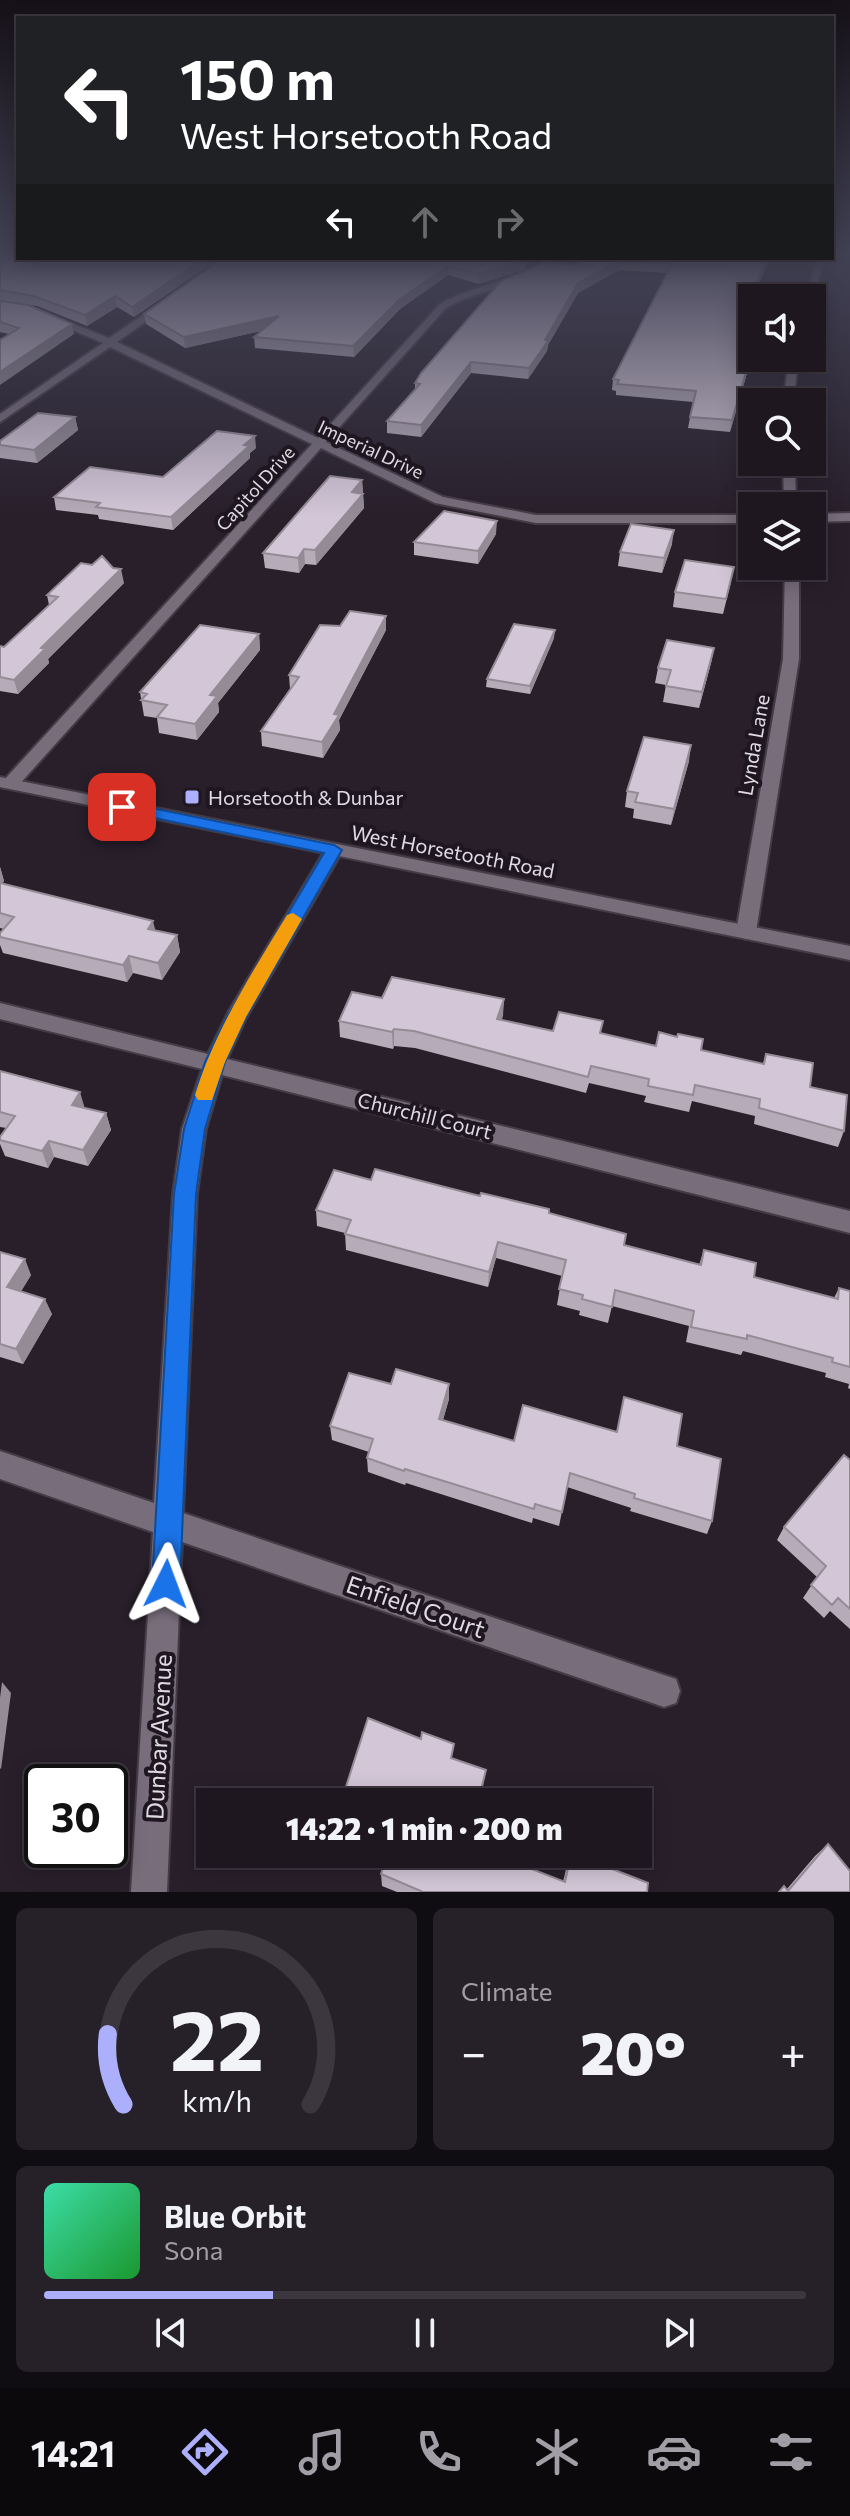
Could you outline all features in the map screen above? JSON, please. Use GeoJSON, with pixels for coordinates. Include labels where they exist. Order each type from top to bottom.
{"type":"FeatureCollection","features":[{"type":"Feature","properties":{"kind":"street","name":"Imperial Drive"},"geometry":{"type":"LineString","coordinates":[[103,340],[439,500],[503,514],[579,521],[738,519]]}},
{"type":"Feature","properties":{"kind":"street"},"geometry":{"type":"LineString","coordinates":[[0,419],[113,340]]}},
{"type":"Feature","properties":{"kind":"street","name":"Capitol Drive"},"geometry":{"type":"LineString","coordinates":[[5,783],[412,340]]}},
{"type":"Feature","properties":{"kind":"street"},"geometry":{"type":"LineString","coordinates":[[826,518],[850,517]]}},
{"type":"Feature","properties":{"kind":"street","name":"Lynda Lane"},"geometry":{"type":"LineString","coordinates":[[746,932],[791,659],[792,580]]}},
{"type":"Feature","properties":{"kind":"street","name":"West Horsetooth Road"},"geometry":{"type":"LineString","coordinates":[[5,783],[850,953]]}},
{"type":"Feature","properties":{"kind":"street","name":"Dunbar Avenue"},"geometry":{"type":"LineString","coordinates":[[149,1892],[185,1194],[194,1129],[215,1062],[236,1017],[334,850]]}},
{"type":"Feature","properties":{"kind":"street","name":"Churchill Court"},"geometry":{"type":"LineString","coordinates":[[0,1011],[850,1222]]}},
{"type":"Feature","properties":{"kind":"street","name":"Enfield Court"},"geometry":{"type":"LineString","coordinates":[[0,1465],[664,1691]]}},
{"type":"Feature","properties":{"kind":"building"},"geometry":{"type":"Polygon","coordinates":[[[0,340],[48,340],[0,372],[0,340]]]}},
{"type":"Feature","properties":{"kind":"building"},"geometry":{"type":"Polygon","coordinates":[[[290,340],[359,340],[353,346],[290,340]]]}},
{"type":"Feature","properties":{"kind":"building"},"geometry":{"type":"Polygon","coordinates":[[[449,340],[548,341],[529,368],[471,362],[421,425],[387,421],[420,384],[415,383],[449,340]]]}},
{"type":"Feature","properties":{"kind":"building"},"geometry":{"type":"Polygon","coordinates":[[[633,340],[738,340],[738,372],[746,372],[741,388],[738,388],[732,420],[690,417],[696,391],[617,384],[619,380],[613,379],[633,340]]]}},
{"type":"Feature","properties":{"kind":"building"},"geometry":{"type":"Polygon","coordinates":[[[38,413],[75,417],[34,450],[0,445],[0,441],[38,413]]]}},
{"type":"Feature","properties":{"kind":"building"},"geometry":{"type":"Polygon","coordinates":[[[217,431],[255,436],[244,445],[249,446],[171,517],[96,507],[100,503],[54,497],[90,467],[163,477],[217,431]]]}},
{"type":"Feature","properties":{"kind":"building"},"geometry":{"type":"Polygon","coordinates":[[[330,476],[362,480],[352,492],[363,494],[315,550],[304,549],[298,558],[263,553],[330,476]]]}},
{"type":"Feature","properties":{"kind":"building"},"geometry":{"type":"Polygon","coordinates":[[[444,511],[497,521],[478,551],[414,542],[444,511]]]}},
{"type":"Feature","properties":{"kind":"building"},"geometry":{"type":"Polygon","coordinates":[[[631,524],[674,530],[664,558],[620,552],[631,524]]]}},
{"type":"Feature","properties":{"kind":"building"},"geometry":{"type":"Polygon","coordinates":[[[102,556],[113,568],[121,569],[41,648],[45,649],[14,680],[0,677],[0,646],[4,647],[58,597],[47,595],[81,563],[92,565],[102,556]]]}},
{"type":"Feature","properties":{"kind":"building"},"geometry":{"type":"Polygon","coordinates":[[[685,560],[734,567],[726,599],[675,592],[685,560]]]}},
{"type":"Feature","properties":{"kind":"building"},"geometry":{"type":"Polygon","coordinates":[[[350,611],[386,616],[334,714],[339,715],[322,742],[261,731],[299,677],[289,675],[320,625],[340,626],[350,611]]]}},
{"type":"Feature","properties":{"kind":"building"},"geometry":{"type":"Polygon","coordinates":[[[514,624],[555,630],[530,686],[487,679],[514,624]]]}},
{"type":"Feature","properties":{"kind":"building"},"geometry":{"type":"Polygon","coordinates":[[[200,625],[259,634],[210,695],[217,696],[195,724],[157,717],[167,705],[141,700],[147,694],[140,692],[200,625]]]}},
{"type":"Feature","properties":{"kind":"building"},"geometry":{"type":"Polygon","coordinates":[[[667,640],[714,648],[702,692],[666,686],[671,670],[658,668],[667,640]]]}},
{"type":"Feature","properties":{"kind":"building"},"geometry":{"type":"Polygon","coordinates":[[[644,737],[691,745],[674,809],[635,802],[638,793],[627,791],[644,737]]]}},
{"type":"Feature","properties":{"kind":"building"},"geometry":{"type":"Polygon","coordinates":[[[0,883],[153,921],[148,929],[177,935],[158,963],[129,956],[123,965],[0,937],[14,917],[0,913],[0,883]]]}},
{"type":"Feature","properties":{"kind":"building"},"geometry":{"type":"Polygon","coordinates":[[[392,977],[504,999],[497,1019],[553,1031],[559,1012],[603,1021],[600,1033],[656,1046],[659,1032],[677,1037],[678,1034],[703,1039],[701,1050],[764,1064],[766,1054],[813,1063],[810,1087],[847,1095],[844,1131],[759,1108],[760,1099],[695,1085],[693,1095],[648,1086],[649,1079],[591,1066],[588,1077],[414,1031],[394,1029],[392,1032],[339,1021],[352,992],[382,998],[392,977]]]}},
{"type":"Feature","properties":{"kind":"building"},"geometry":{"type":"Polygon","coordinates":[[[0,1071],[80,1092],[72,1105],[106,1113],[83,1150],[49,1141],[42,1151],[0,1140],[15,1116],[0,1112],[0,1071]]]}},
{"type":"Feature","properties":{"kind":"building"},"geometry":{"type":"Polygon","coordinates":[[[375,1169],[480,1196],[481,1193],[549,1209],[549,1213],[626,1234],[624,1245],[701,1265],[704,1250],[756,1263],[754,1277],[838,1299],[839,1288],[850,1291],[850,1367],[832,1362],[833,1358],[747,1335],[747,1339],[691,1327],[694,1311],[615,1290],[612,1307],[582,1299],[583,1295],[559,1289],[566,1260],[498,1242],[489,1272],[345,1234],[351,1220],[316,1210],[334,1170],[371,1180],[375,1169]]]}},
{"type":"Feature","properties":{"kind":"building"},"geometry":{"type":"Polygon","coordinates":[[[0,1252],[25,1259],[7,1287],[45,1299],[16,1349],[0,1344],[0,1252]]]}},
{"type":"Feature","properties":{"kind":"building"},"geometry":{"type":"Polygon","coordinates":[[[396,1369],[449,1384],[439,1419],[514,1441],[523,1405],[617,1432],[624,1397],[682,1414],[677,1446],[721,1459],[712,1521],[634,1498],[635,1494],[570,1473],[562,1512],[535,1504],[534,1509],[367,1458],[373,1439],[330,1426],[349,1373],[391,1384],[396,1369]]]}},
{"type":"Feature","properties":{"kind":"building"},"geometry":{"type":"Polygon","coordinates":[[[844,1455],[850,1460],[850,1609],[838,1598],[832,1605],[811,1585],[826,1566],[784,1527],[844,1455]]]}},
{"type":"Feature","properties":{"kind":"building"},"geometry":{"type":"Polygon","coordinates":[[[368,1718],[421,1739],[422,1732],[454,1744],[451,1758],[486,1770],[482,1788],[346,1788],[368,1718]]]}},
{"type":"Feature","properties":{"kind":"building"},"geometry":{"type":"Polygon","coordinates":[[[828,1844],[850,1871],[850,1892],[779,1892],[784,1886],[788,1891],[828,1844]]]}},
{"type":"Feature","properties":{"kind":"building"},"geometry":{"type":"Polygon","coordinates":[[[383,1868],[529,1868],[565,1882],[568,1868],[610,1868],[648,1883],[647,1892],[423,1892],[381,1874],[383,1868]]]}},
{"type":"Feature","properties":{"kind":"slow traffic"},"geometry":{"type":"LineString","coordinates":[[205,1095],[215,1062],[236,1017],[293,919]]}},
{"type":"Feature","properties":{"kind":"place","name":"Horsetooth & Dunbar"},"geometry":{"type":"Point","coordinates":[192,797]}},
{"type":"Feature","properties":{"kind":"route"},"geometry":{"type":"LineString","coordinates":[[122,807],[334,850],[236,1017],[215,1062],[194,1129],[185,1194],[166,1584]]}}]}
